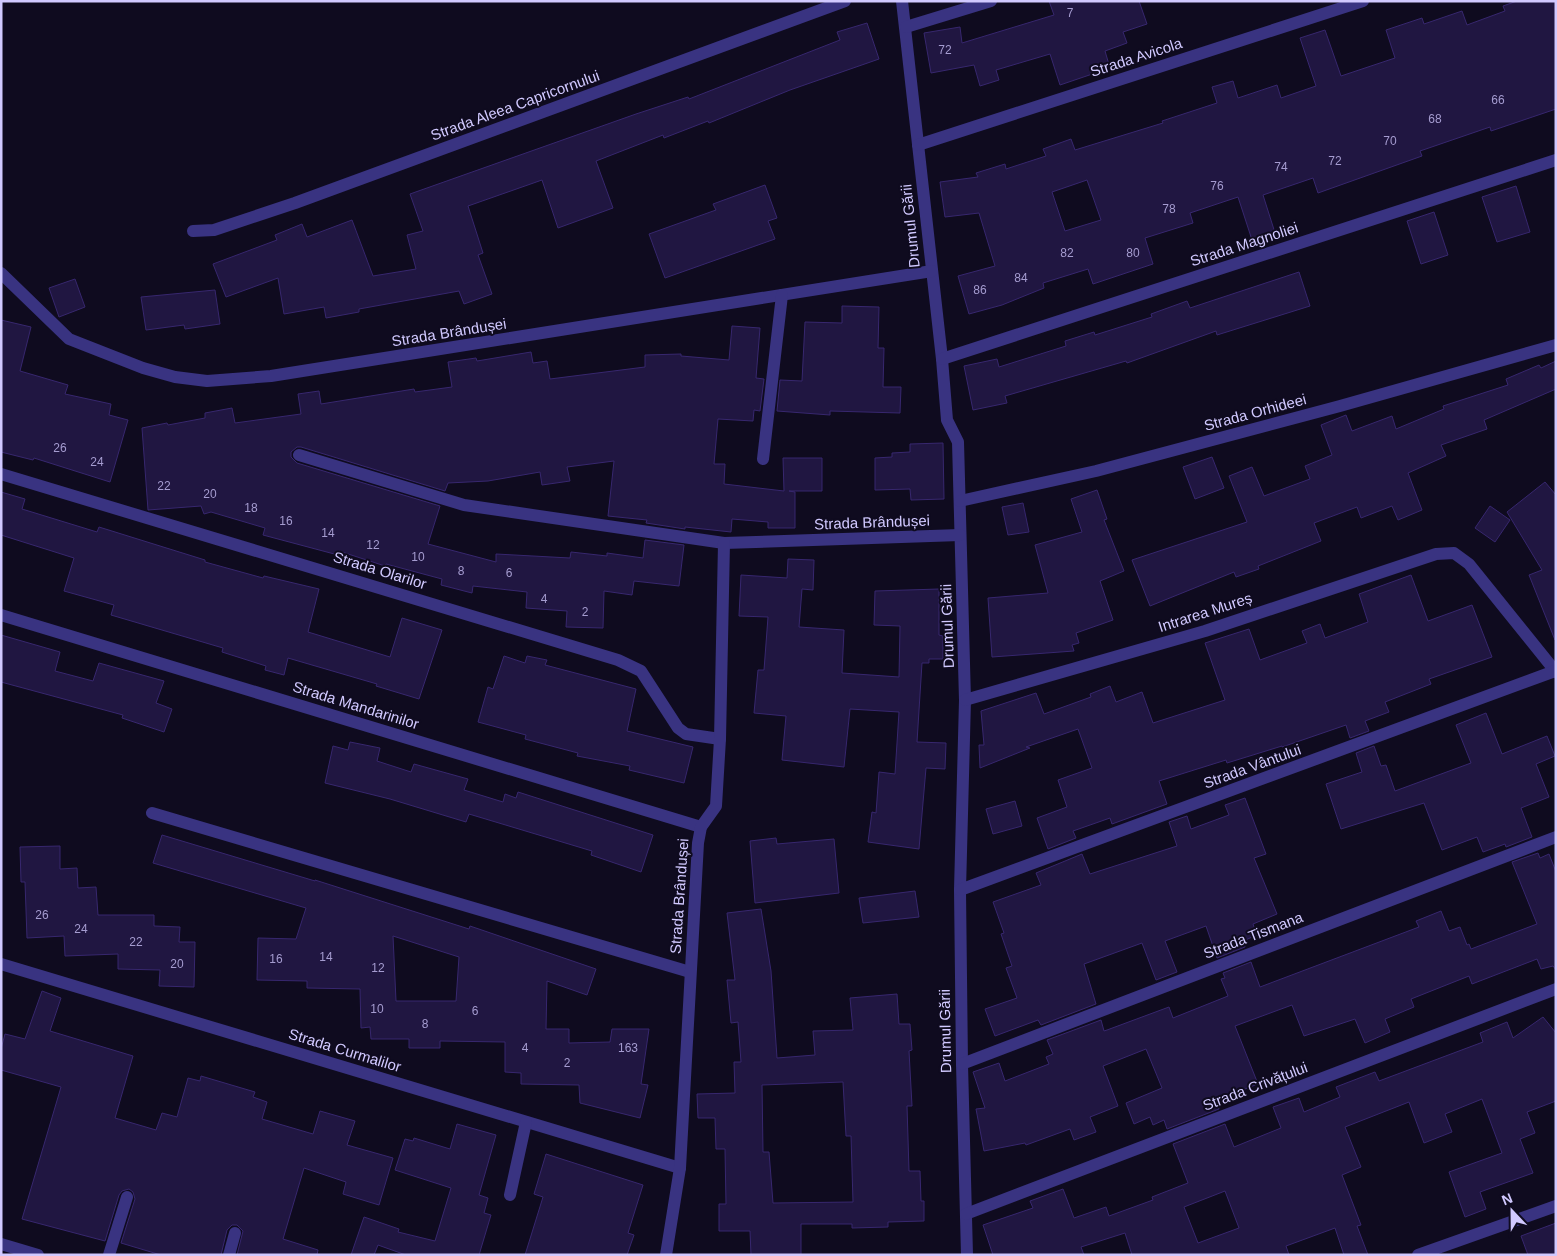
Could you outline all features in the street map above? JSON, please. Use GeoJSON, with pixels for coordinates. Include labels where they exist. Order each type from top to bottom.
{"type":"FeatureCollection","features":[{"type":"Feature","properties":{"kind":"street","name":"Strada Aleea Capricornului"},"geometry":{"type":"LineString","coordinates":[[193,231],[214,230],[295,203],[845,1]]}},
{"type":"Feature","properties":{"kind":"street","name":"Drumul Gării"},"geometry":{"type":"LineString","coordinates":[[902,1],[942,359],[947,420],[958,442],[965,700],[960,890],[966,1255]]}},
{"type":"Feature","properties":{"kind":"street"},"geometry":{"type":"LineString","coordinates":[[906,27],[990,1]]}},
{"type":"Feature","properties":{"kind":"street","name":"Strada Avicola"},"geometry":{"type":"LineString","coordinates":[[918,145],[1363,1]]}},
{"type":"Feature","properties":{"kind":"street","name":"Strada Magnoliei"},"geometry":{"type":"LineString","coordinates":[[942,359],[1556,160]]}},
{"type":"Feature","properties":{"kind":"street","name":"Strada Brândușei"},"geometry":{"type":"LineString","coordinates":[[1,273],[69,340],[143,368],[175,377],[207,382],[272,376],[932,271]]}},
{"type":"Feature","properties":{"kind":"street"},"geometry":{"type":"LineString","coordinates":[[764,459],[782,295]]}},
{"type":"Feature","properties":{"kind":"street","name":"Strada Orhideei"},"geometry":{"type":"LineString","coordinates":[[960,501],[1096,471],[1340,406],[1556,345]]}},
{"type":"Feature","properties":{"kind":"street","name":"Strada Brândușei"},"geometry":{"type":"LineString","coordinates":[[299,455],[464,505],[724,543],[960,535]]}},
{"type":"Feature","properties":{"kind":"street","name":"Strada Olarilor"},"geometry":{"type":"LineString","coordinates":[[1,474],[618,660],[641,672],[678,728],[686,734],[720,739]]}},
{"type":"Feature","properties":{"kind":"street","name":"Strada Brândușei"},"geometry":{"type":"LineString","coordinates":[[666,1255],[680,1168],[698,843],[701,827],[716,806],[720,739],[724,543]]}},
{"type":"Feature","properties":{"kind":"street","name":"Intrarea Mureș"},"geometry":{"type":"LineString","coordinates":[[965,700],[1205,631],[1436,554],[1454,553],[1469,564],[1555,671]]}},
{"type":"Feature","properties":{"kind":"street","name":"Strada Mandarinilor"},"geometry":{"type":"LineString","coordinates":[[1,615],[701,827]]}},
{"type":"Feature","properties":{"kind":"street","name":"Strada Vântului"},"geometry":{"type":"LineString","coordinates":[[960,890],[1555,671]]}},
{"type":"Feature","properties":{"kind":"street"},"geometry":{"type":"LineString","coordinates":[[152,814],[690,972]]}},
{"type":"Feature","properties":{"kind":"street","name":"Strada Tismana"},"geometry":{"type":"LineString","coordinates":[[962,1064],[1556,837]]}},
{"type":"Feature","properties":{"kind":"street","name":"Strada Curmalilor"},"geometry":{"type":"LineString","coordinates":[[1,964],[680,1168]]}},
{"type":"Feature","properties":{"kind":"street","name":"Strada Crivățului"},"geometry":{"type":"LineString","coordinates":[[966,1214],[1556,989]]}},
{"type":"Feature","properties":{"kind":"street"},"geometry":{"type":"LineString","coordinates":[[510,1195],[526,1122]]}},
{"type":"Feature","properties":{"kind":"street"},"geometry":{"type":"LineString","coordinates":[[110,1255],[127,1197]]}},
{"type":"Feature","properties":{"kind":"street"},"geometry":{"type":"LineString","coordinates":[[1418,1255],[1556,1206]]}},
{"type":"Feature","properties":{"kind":"street"},"geometry":{"type":"LineString","coordinates":[[229,1255],[235,1233]]}},
{"type":"Feature","properties":{"kind":"street"},"geometry":{"type":"LineString","coordinates":[[1,1244],[38,1255]]}},
{"type":"Feature","properties":{"kind":"building"},"geometry":{"type":"Polygon","coordinates":[[[1049,1],[1139,1],[1147,24],[1123,32],[1127,43],[1105,51],[1110,68],[1060,85],[1050,54],[996,70],[999,80],[980,86],[974,65],[931,73],[924,33],[960,27],[962,43],[1054,15],[1049,1]]]}},
{"type":"Feature","properties":{"kind":"building"},"geometry":{"type":"Polygon","coordinates":[[[1517,1],[1556,1],[1556,109],[1491,131],[1490,127],[1420,151],[1422,156],[1318,193],[1313,178],[1263,195],[1276,236],[1253,243],[1238,197],[1190,213],[1193,223],[1145,238],[1153,264],[1093,284],[1088,269],[1043,283],[1044,288],[1002,305],[969,314],[958,276],[995,266],[979,213],[945,217],[940,182],[978,177],[976,173],[1005,164],[1006,169],[1046,156],[1043,149],[1071,139],[1075,150],[1163,123],[1162,121],[1217,103],[1212,87],[1233,81],[1238,98],[1277,85],[1281,98],[1316,86],[1300,38],[1325,30],[1341,76],[1395,58],[1386,30],[1422,18],[1424,24],[1462,11],[1467,25],[1505,11],[1503,6],[1517,1]],[[1087,180],[1052,192],[1065,231],[1101,220],[1087,180]]]}},
{"type":"Feature","properties":{"kind":"building"},"geometry":{"type":"Polygon","coordinates":[[[867,23],[879,59],[790,90],[709,123],[708,121],[664,138],[663,135],[596,161],[613,208],[558,228],[542,180],[468,206],[483,253],[478,255],[492,294],[464,304],[459,291],[359,309],[359,312],[326,318],[324,307],[284,314],[278,278],[226,297],[213,264],[277,240],[275,235],[302,224],[307,237],[352,220],[373,276],[416,269],[407,235],[423,231],[410,194],[636,114],[688,97],[689,99],[840,40],[837,32],[867,23]]]}},
{"type":"Feature","properties":{"kind":"building"},"geometry":{"type":"Polygon","coordinates":[[[765,185],[777,218],[768,221],[775,239],[665,278],[649,234],[716,210],[713,204],[765,185]]]}},
{"type":"Feature","properties":{"kind":"building"},"geometry":{"type":"Polygon","coordinates":[[[1516,186],[1530,232],[1497,242],[1482,197],[1516,186]]]}},
{"type":"Feature","properties":{"kind":"building"},"geometry":{"type":"Polygon","coordinates":[[[1434,212],[1448,255],[1421,264],[1407,221],[1434,212]]]}},
{"type":"Feature","properties":{"kind":"building"},"geometry":{"type":"Polygon","coordinates":[[[1299,272],[1310,306],[1217,335],[1216,331],[1127,363],[1126,361],[1005,396],[1007,403],[973,410],[964,366],[997,359],[999,367],[1066,346],[1065,341],[1094,332],[1095,335],[1152,317],[1151,314],[1187,301],[1190,308],[1299,272]]]}},
{"type":"Feature","properties":{"kind":"building"},"geometry":{"type":"Polygon","coordinates":[[[75,279],[85,307],[59,317],[49,288],[75,279]]]}},
{"type":"Feature","properties":{"kind":"building"},"geometry":{"type":"Polygon","coordinates":[[[215,290],[220,324],[185,329],[184,325],[146,330],[141,297],[215,290]]]}},
{"type":"Feature","properties":{"kind":"building"},"geometry":{"type":"Polygon","coordinates":[[[842,306],[879,307],[878,348],[884,348],[883,387],[901,387],[900,413],[830,411],[830,415],[777,411],[780,380],[802,381],[805,322],[842,323],[842,306]]]}},
{"type":"Feature","properties":{"kind":"building"},"geometry":{"type":"Polygon","coordinates":[[[1,320],[31,327],[20,371],[68,385],[65,394],[111,404],[109,415],[128,420],[110,482],[34,458],[33,460],[1,452],[1,320]]]}},
{"type":"Feature","properties":{"kind":"building"},"geometry":{"type":"Polygon","coordinates":[[[732,326],[760,328],[756,378],[764,379],[760,411],[754,410],[753,421],[718,419],[714,464],[725,464],[724,484],[784,491],[783,458],[822,458],[822,491],[789,491],[795,492],[795,528],[768,528],[768,522],[732,519],[731,532],[685,527],[685,529],[646,523],[647,520],[608,516],[614,461],[567,467],[570,481],[542,485],[540,472],[488,481],[448,483],[445,491],[301,447],[297,447],[291,452],[291,457],[297,463],[440,506],[428,544],[496,562],[496,554],[570,558],[571,552],[607,556],[607,553],[643,558],[645,540],[684,545],[679,586],[634,581],[632,595],[604,591],[603,628],[566,627],[567,611],[526,608],[527,592],[473,586],[472,593],[441,585],[442,579],[386,564],[385,566],[339,551],[338,555],[263,535],[265,528],[211,512],[204,514],[201,506],[148,510],[142,428],[205,418],[205,413],[232,408],[235,423],[301,414],[298,394],[319,391],[321,404],[414,389],[415,392],[452,387],[448,362],[476,358],[477,361],[531,352],[533,363],[547,361],[550,379],[645,367],[645,355],[681,354],[681,356],[729,360],[732,326]]]}},
{"type":"Feature","properties":{"kind":"building"},"geometry":{"type":"Polygon","coordinates":[[[1556,361],[1556,389],[1484,420],[1487,429],[1441,445],[1446,456],[1408,473],[1422,510],[1398,520],[1392,506],[1361,518],[1357,507],[1314,523],[1321,541],[1258,566],[1259,569],[1236,577],[1234,572],[1150,606],[1132,560],[1247,522],[1229,476],[1252,467],[1264,496],[1310,479],[1305,466],[1332,455],[1321,425],[1346,415],[1352,431],[1392,416],[1396,429],[1444,409],[1443,406],[1508,385],[1506,379],[1539,365],[1541,368],[1556,361]]]}},
{"type":"Feature","properties":{"kind":"building"},"geometry":{"type":"Polygon","coordinates":[[[943,443],[944,499],[911,500],[910,489],[875,490],[875,458],[892,457],[892,453],[910,452],[910,444],[943,443]]]}},
{"type":"Feature","properties":{"kind":"building"},"geometry":{"type":"Polygon","coordinates":[[[1212,457],[1224,488],[1195,499],[1183,467],[1212,457]]]}},
{"type":"Feature","properties":{"kind":"building"},"geometry":{"type":"Polygon","coordinates":[[[1545,482],[1556,495],[1555,640],[1529,575],[1542,570],[1507,512],[1545,482]]]}},
{"type":"Feature","properties":{"kind":"building"},"geometry":{"type":"Polygon","coordinates":[[[1097,490],[1107,519],[1104,520],[1124,571],[1100,581],[1113,620],[1076,633],[1079,643],[1072,645],[1074,651],[992,657],[988,598],[1048,593],[1035,545],[1082,532],[1071,499],[1097,490]]]}},
{"type":"Feature","properties":{"kind":"building"},"geometry":{"type":"Polygon","coordinates":[[[1,492],[25,499],[22,509],[97,532],[99,527],[205,560],[205,562],[263,578],[264,576],[319,589],[308,632],[390,657],[402,618],[442,630],[419,699],[376,686],[377,684],[288,658],[284,675],[265,670],[266,666],[222,652],[223,648],[111,615],[114,605],[64,591],[74,558],[1,535],[1,492]]]}},
{"type":"Feature","properties":{"kind":"building"},"geometry":{"type":"Polygon","coordinates":[[[1023,503],[1029,532],[1008,535],[1002,507],[1023,503]]]}},
{"type":"Feature","properties":{"kind":"building"},"geometry":{"type":"Polygon","coordinates":[[[1490,506],[1510,520],[1495,542],[1475,528],[1490,506]]]}},
{"type":"Feature","properties":{"kind":"building"},"geometry":{"type":"Polygon","coordinates":[[[788,559],[814,560],[813,590],[802,589],[799,627],[844,630],[842,673],[899,677],[900,626],[874,625],[875,591],[939,589],[939,635],[943,636],[943,659],[929,659],[929,663],[922,663],[917,742],[946,743],[945,769],[926,768],[919,849],[868,842],[872,812],[876,813],[879,772],[895,774],[899,712],[850,709],[844,767],[782,760],[786,716],[754,713],[758,670],[764,670],[768,617],[739,616],[741,575],[787,578],[788,559]]]}},
{"type":"Feature","properties":{"kind":"building"},"geometry":{"type":"Polygon","coordinates":[[[1411,575],[1428,621],[1472,605],[1492,657],[1429,679],[1431,684],[1385,702],[1389,712],[1365,721],[1369,731],[1350,738],[1346,725],[1282,747],[1227,763],[1226,760],[1159,781],[1167,804],[1112,824],[1110,818],[1073,831],[1076,838],[1048,849],[1037,818],[1067,807],[1058,780],[1092,768],[1078,729],[1026,747],[1030,748],[980,768],[979,745],[984,745],[981,711],[1036,693],[1044,714],[1091,697],[1090,694],[1110,686],[1116,702],[1142,692],[1153,723],[1225,700],[1205,643],[1249,629],[1260,660],[1307,643],[1302,631],[1320,624],[1325,638],[1368,622],[1359,594],[1411,575]]]}},
{"type":"Feature","properties":{"kind":"building"},"geometry":{"type":"Polygon","coordinates":[[[1,635],[60,652],[55,671],[93,681],[99,663],[164,681],[156,703],[172,709],[164,732],[122,718],[123,715],[1,682],[1,635]]]}},
{"type":"Feature","properties":{"kind":"building"},"geometry":{"type":"Polygon","coordinates":[[[504,656],[525,663],[527,656],[547,660],[545,665],[636,689],[627,731],[693,747],[684,783],[629,770],[630,766],[577,756],[578,753],[525,739],[526,735],[478,722],[488,687],[493,689],[504,656]]]}},
{"type":"Feature","properties":{"kind":"building"},"geometry":{"type":"Polygon","coordinates":[[[1486,713],[1502,754],[1547,736],[1555,756],[1536,764],[1549,797],[1521,808],[1532,837],[1506,847],[1505,844],[1483,852],[1477,837],[1442,850],[1424,803],[1341,829],[1326,784],[1362,772],[1356,753],[1374,746],[1381,766],[1386,765],[1395,791],[1471,763],[1456,725],[1486,713]]]}},
{"type":"Feature","properties":{"kind":"building"},"geometry":{"type":"Polygon","coordinates":[[[350,742],[380,748],[377,761],[411,772],[414,764],[468,779],[464,790],[503,802],[505,794],[516,798],[518,792],[653,835],[641,872],[591,855],[592,851],[469,814],[466,822],[390,799],[325,783],[333,746],[348,750],[350,742]]]}},
{"type":"Feature","properties":{"kind":"building"},"geometry":{"type":"Polygon","coordinates":[[[1245,798],[1266,854],[1254,858],[1277,914],[1253,924],[1257,935],[1243,941],[1245,947],[1217,958],[1206,926],[1165,941],[1177,972],[1156,980],[1142,943],[1084,964],[1096,1004],[1041,1025],[1038,1020],[995,1036],[985,1009],[1017,998],[1006,968],[1012,966],[1001,934],[1004,933],[993,902],[1041,885],[1036,873],[1082,854],[1090,874],[1177,846],[1169,822],[1187,816],[1191,829],[1229,815],[1225,805],[1245,798]]]}},
{"type":"Feature","properties":{"kind":"building"},"geometry":{"type":"Polygon","coordinates":[[[1015,801],[1022,826],[993,834],[986,809],[1015,801]]]}},
{"type":"Feature","properties":{"kind":"building"},"geometry":{"type":"Polygon","coordinates":[[[162,835],[315,880],[469,929],[470,926],[596,969],[587,995],[547,981],[546,1029],[569,1029],[569,1043],[610,1042],[612,1029],[649,1029],[641,1084],[648,1085],[640,1118],[580,1103],[579,1085],[521,1084],[521,1073],[505,1072],[505,1042],[440,1041],[440,1048],[409,1048],[409,1039],[371,1039],[370,1027],[361,1028],[360,989],[307,988],[307,981],[257,980],[258,938],[296,939],[306,908],[153,863],[162,835]],[[393,936],[396,1001],[456,1001],[459,957],[393,936]]]}},
{"type":"Feature","properties":{"kind":"building"},"geometry":{"type":"Polygon","coordinates":[[[776,838],[777,844],[834,839],[839,893],[755,903],[750,841],[776,838]]]}},
{"type":"Feature","properties":{"kind":"building"},"geometry":{"type":"Polygon","coordinates":[[[60,846],[60,869],[77,868],[78,888],[96,887],[98,915],[154,915],[154,926],[180,927],[179,942],[195,942],[194,987],[159,986],[160,970],[118,969],[118,954],[65,956],[64,936],[27,938],[25,882],[21,882],[20,847],[60,846]]]}},
{"type":"Feature","properties":{"kind":"building"},"geometry":{"type":"Polygon","coordinates":[[[1538,853],[1540,858],[1549,854],[1556,872],[1556,970],[1553,966],[1541,969],[1537,959],[1472,984],[1469,976],[1411,999],[1414,1007],[1385,1019],[1390,1032],[1365,1043],[1355,1019],[1304,1036],[1292,1005],[1235,1026],[1258,1084],[1216,1100],[1219,1109],[1167,1129],[1164,1120],[1153,1125],[1150,1117],[1134,1124],[1126,1103],[1162,1088],[1146,1049],[1103,1066],[1118,1106],[1090,1117],[1096,1132],[1074,1140],[1070,1129],[1026,1145],[1025,1143],[984,1151],[976,1109],[985,1108],[973,1072],[999,1063],[1005,1081],[1049,1064],[1046,1057],[1053,1054],[1047,1040],[1101,1020],[1104,1031],[1169,1007],[1173,1018],[1228,996],[1221,979],[1225,978],[1223,973],[1251,962],[1260,987],[1419,927],[1416,921],[1441,911],[1449,931],[1460,927],[1467,945],[1469,944],[1471,949],[1537,924],[1512,862],[1538,853]]]}},
{"type":"Feature","properties":{"kind":"building"},"geometry":{"type":"Polygon","coordinates":[[[915,891],[919,917],[863,923],[859,898],[915,891]]]}},
{"type":"Feature","properties":{"kind":"building"},"geometry":{"type":"Polygon","coordinates":[[[761,909],[771,971],[777,1058],[815,1055],[813,1031],[853,1030],[850,998],[897,994],[899,1024],[910,1024],[912,1050],[909,1051],[912,1106],[907,1106],[909,1171],[920,1171],[921,1201],[924,1201],[924,1221],[888,1222],[888,1227],[852,1228],[852,1224],[801,1224],[801,1255],[751,1255],[750,1231],[719,1231],[719,1204],[726,1204],[725,1149],[716,1149],[715,1118],[698,1118],[697,1094],[735,1093],[734,1062],[741,1062],[738,1022],[731,1023],[727,980],[735,980],[727,913],[761,909]],[[843,1082],[762,1085],[763,1152],[769,1152],[773,1203],[853,1202],[851,1136],[846,1136],[843,1082]]]}},
{"type":"Feature","properties":{"kind":"building"},"geometry":{"type":"Polygon","coordinates":[[[42,991],[61,998],[50,1031],[133,1056],[115,1118],[156,1130],[162,1113],[177,1117],[188,1078],[200,1081],[201,1076],[255,1092],[253,1097],[267,1102],[262,1119],[313,1134],[320,1111],[355,1121],[347,1145],[393,1158],[379,1205],[343,1194],[346,1182],[304,1168],[283,1239],[318,1250],[317,1255],[237,1255],[243,1231],[237,1225],[232,1225],[227,1230],[221,1255],[161,1255],[121,1243],[135,1199],[133,1192],[129,1189],[122,1191],[119,1195],[105,1241],[22,1219],[61,1087],[1,1070],[1,1049],[5,1034],[25,1039],[42,991]]]}},
{"type":"Feature","properties":{"kind":"building"},"geometry":{"type":"Polygon","coordinates":[[[1543,1017],[1556,1033],[1556,1101],[1527,1112],[1535,1133],[1520,1139],[1533,1173],[1480,1192],[1486,1209],[1465,1217],[1449,1172],[1502,1153],[1482,1099],[1445,1114],[1452,1132],[1424,1143],[1409,1102],[1345,1127],[1361,1167],[1342,1175],[1361,1225],[1357,1226],[1368,1255],[1344,1255],[1335,1228],[1286,1246],[1289,1255],[1132,1255],[1125,1233],[1081,1247],[1084,1255],[993,1255],[983,1225],[1033,1208],[1030,1201],[1063,1189],[1074,1218],[1106,1207],[1109,1216],[1153,1200],[1152,1197],[1188,1183],[1173,1144],[1225,1124],[1234,1147],[1281,1128],[1273,1107],[1299,1098],[1304,1112],[1340,1097],[1336,1087],[1375,1072],[1379,1081],[1483,1042],[1480,1033],[1507,1022],[1513,1038],[1543,1017]],[[1225,1191],[1184,1207],[1198,1243],[1239,1228],[1225,1191]]]}},
{"type":"Feature","properties":{"kind":"building"},"geometry":{"type":"Polygon","coordinates":[[[457,1124],[496,1135],[479,1195],[488,1198],[484,1213],[491,1215],[479,1255],[406,1255],[378,1245],[374,1255],[351,1255],[364,1217],[399,1229],[398,1232],[435,1241],[451,1188],[395,1170],[405,1139],[413,1141],[414,1138],[450,1149],[457,1124]]]}},
{"type":"Feature","properties":{"kind":"building"},"geometry":{"type":"Polygon","coordinates":[[[546,1154],[643,1185],[628,1233],[634,1235],[627,1255],[525,1255],[543,1197],[534,1194],[546,1154]]]}},
{"type":"Feature","properties":{"kind":"building"},"geometry":{"type":"Polygon","coordinates":[[[1556,1223],[1556,1255],[1528,1255],[1521,1236],[1556,1223]]]}}]}
